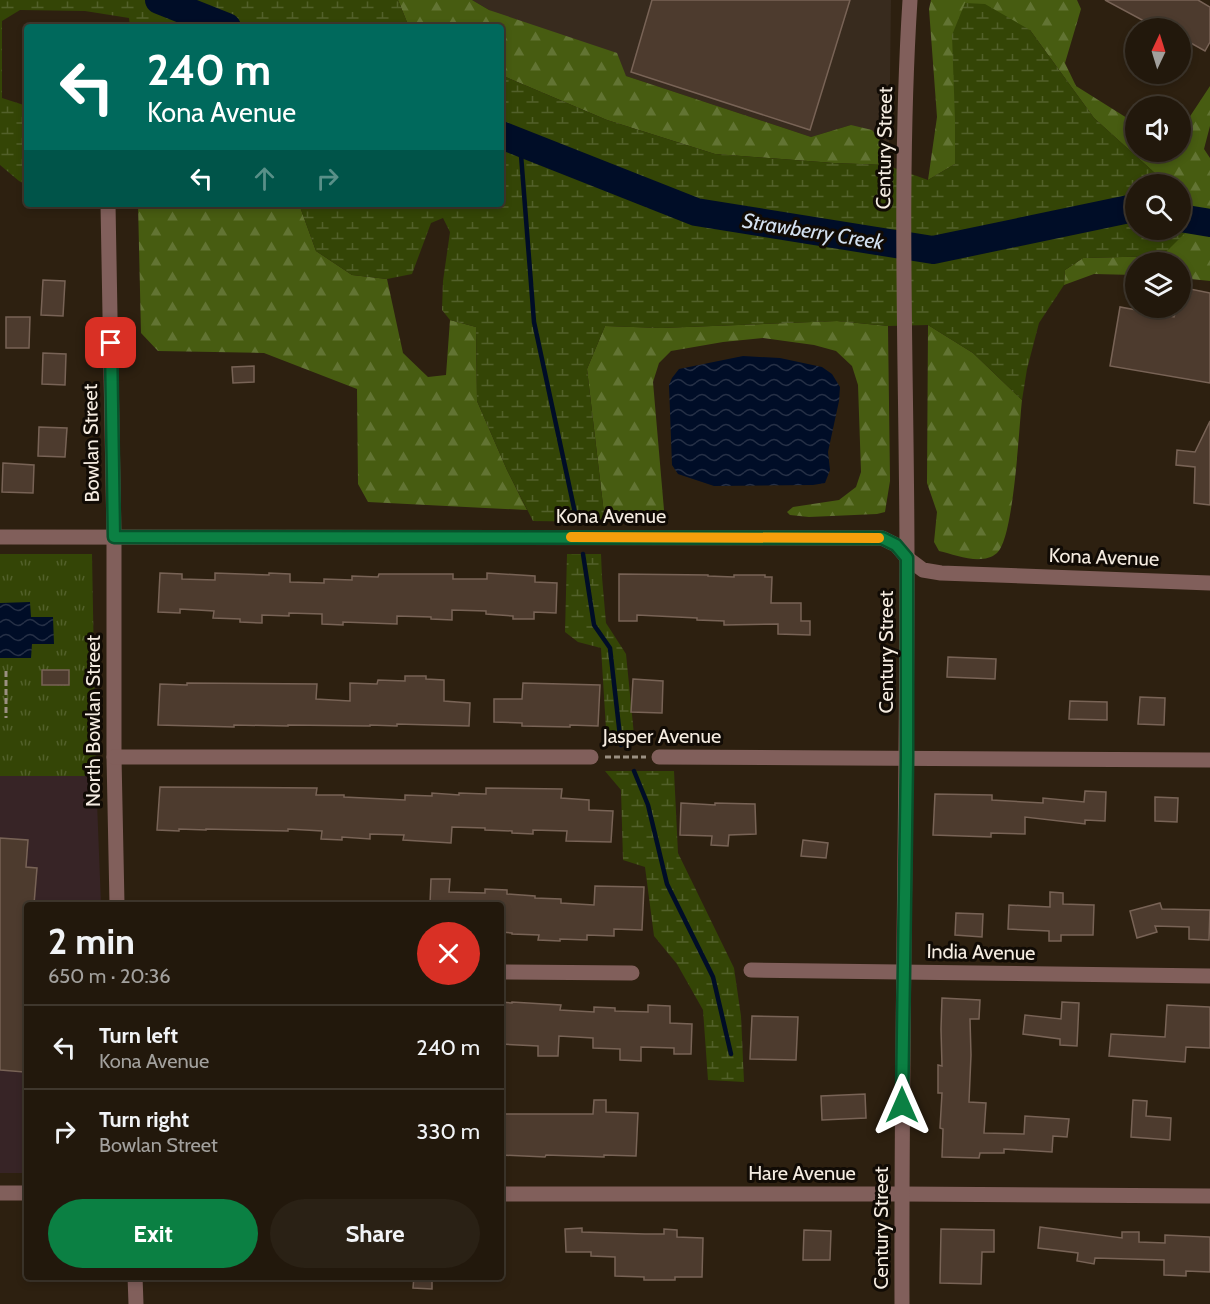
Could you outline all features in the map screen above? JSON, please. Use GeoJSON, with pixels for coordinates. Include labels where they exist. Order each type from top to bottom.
{"type":"FeatureCollection","features":[{"type":"Feature","properties":{"kind":"street","name":"Century Street"},"geometry":{"type":"LineString","coordinates":[[902,1304],[903,972],[907,758],[904,167],[910,0]]}},
{"type":"Feature","properties":{"kind":"street","name":"Bowlan Street"},"geometry":{"type":"LineString","coordinates":[[108,207],[114,537]]}},
{"type":"Feature","properties":{"kind":"street","name":"Kona Avenue"},"geometry":{"type":"LineString","coordinates":[[0,537],[882,538],[896,545],[907,558],[923,570],[941,573],[1210,583]]}},
{"type":"Feature","properties":{"kind":"street","name":"North Bowlan Street"},"geometry":{"type":"LineString","coordinates":[[114,537],[117,902]]}},
{"type":"Feature","properties":{"kind":"street","name":"Jasper Avenue"},"geometry":{"type":"LineString","coordinates":[[114,757],[591,757]]}},
{"type":"Feature","properties":{"kind":"street","name":"Jasper Avenue"},"geometry":{"type":"LineString","coordinates":[[659,757],[1210,760]]}},
{"type":"Feature","properties":{"kind":"street","name":"India Avenue"},"geometry":{"type":"LineString","coordinates":[[751,970],[1210,976]]}},
{"type":"Feature","properties":{"kind":"street"},"geometry":{"type":"LineString","coordinates":[[504,972],[632,973]]}},
{"type":"Feature","properties":{"kind":"street"},"geometry":{"type":"LineString","coordinates":[[0,1193],[24,1193]]}},
{"type":"Feature","properties":{"kind":"street","name":"Hare Avenue"},"geometry":{"type":"LineString","coordinates":[[504,1194],[1210,1196]]}},
{"type":"Feature","properties":{"kind":"street"},"geometry":{"type":"LineString","coordinates":[[135,1280],[136,1304]]}},
{"type":"Feature","properties":{"kind":"path"},"geometry":{"type":"LineString","coordinates":[[6,671],[6,718]]}},
{"type":"Feature","properties":{"kind":"path","name":"Jasper Avenue"},"geometry":{"type":"LineString","coordinates":[[591,757],[659,757]]}},
{"type":"Feature","properties":{"kind":"shaded area"},"geometry":{"type":"Polygon","coordinates":[[[472,0],[891,0],[889,158],[886,165],[883,144],[851,125],[811,137],[626,76],[472,0]]]}},
{"type":"Feature","properties":{"kind":"shaded area"},"geometry":{"type":"Polygon","coordinates":[[[0,776],[96,776],[101,902],[24,902],[24,1173],[0,1173],[0,776]]]}},
{"type":"Feature","properties":{"kind":"green space"},"geometry":{"type":"Polygon","coordinates":[[[0,0],[398,0],[408,24],[130,24],[129,18],[85,11],[20,10],[2,21],[2,98],[24,105],[24,184],[0,165],[0,0]]]}},
{"type":"Feature","properties":{"kind":"green space"},"geometry":{"type":"Polygon","coordinates":[[[398,0],[472,0],[489,10],[617,53],[626,76],[811,137],[851,125],[872,130],[883,144],[886,165],[715,154],[607,120],[504,76],[504,24],[408,24],[398,0]]]}},
{"type":"Feature","properties":{"kind":"green space"},"geometry":{"type":"Polygon","coordinates":[[[931,0],[1077,0],[1081,9],[1065,63],[1076,86],[1125,117],[1125,146],[1094,118],[1030,30],[955,121],[955,164],[928,180],[937,117],[929,9],[931,0]]]}},
{"type":"Feature","properties":{"kind":"green space"},"geometry":{"type":"Polygon","coordinates":[[[965,3],[985,4],[1030,30],[1094,118],[1125,146],[1125,162],[1143,162],[1156,174],[1125,174],[1125,240],[1178,240],[1166,252],[1125,252],[1125,257],[1083,258],[1065,270],[1064,285],[1039,323],[1027,369],[1022,400],[973,353],[928,325],[888,326],[837,321],[661,328],[605,326],[587,369],[605,522],[533,521],[507,470],[477,401],[476,327],[450,320],[442,310],[443,281],[450,232],[443,218],[431,223],[412,274],[387,279],[352,275],[316,251],[300,207],[504,207],[504,76],[607,120],[715,154],[886,165],[928,180],[955,164],[952,35],[965,3]]]}},
{"type":"Feature","properties":{"kind":"green space"},"geometry":{"type":"Polygon","coordinates":[[[1210,86],[1210,126],[1204,149],[1210,158],[1210,281],[1191,279],[1191,252],[1165,252],[1176,240],[1191,240],[1191,222],[1198,214],[1191,207],[1191,174],[1156,174],[1143,162],[1191,162],[1191,115],[1210,86]]]}},
{"type":"Feature","properties":{"kind":"green space"},"geometry":{"type":"Polygon","coordinates":[[[138,207],[300,207],[316,251],[352,275],[387,279],[403,353],[428,377],[446,375],[450,320],[476,327],[477,401],[527,510],[368,502],[358,484],[357,389],[264,353],[158,351],[141,333],[138,207]]]}},
{"type":"Feature","properties":{"kind":"green space"},"geometry":{"type":"Polygon","coordinates":[[[1191,207],[1198,214],[1197,221],[1191,227],[1191,207]]]}},
{"type":"Feature","properties":{"kind":"green space"},"geometry":{"type":"Polygon","coordinates":[[[1125,257],[1125,275],[1094,274],[1064,285],[1065,270],[1083,258],[1125,257]]]}},
{"type":"Feature","properties":{"kind":"green space"},"geometry":{"type":"Polygon","coordinates":[[[837,321],[888,326],[890,481],[885,512],[809,517],[790,515],[787,512],[793,507],[839,500],[856,487],[861,472],[858,385],[852,366],[836,351],[814,345],[763,338],[671,351],[659,363],[653,382],[664,510],[662,520],[605,522],[587,369],[605,326],[661,328],[837,321]]]}},
{"type":"Feature","properties":{"kind":"green space"},"geometry":{"type":"Polygon","coordinates":[[[928,325],[973,353],[1022,400],[1015,481],[1008,527],[997,553],[984,559],[939,551],[934,542],[937,512],[927,483],[928,325]]]}},
{"type":"Feature","properties":{"kind":"green space"},"geometry":{"type":"Polygon","coordinates":[[[0,554],[92,554],[96,776],[0,776],[0,554]]]}},
{"type":"Feature","properties":{"kind":"green space"},"geometry":{"type":"Polygon","coordinates":[[[567,554],[601,554],[606,623],[626,654],[635,745],[607,745],[601,648],[578,642],[565,632],[567,554]]]}},
{"type":"Feature","properties":{"kind":"green space"},"geometry":{"type":"Polygon","coordinates":[[[605,771],[674,771],[678,853],[734,968],[741,1016],[744,1082],[708,1080],[703,1010],[677,964],[654,936],[645,867],[623,860],[621,790],[605,771]]]}},
{"type":"Feature","properties":{"kind":"water"},"geometry":{"type":"Polygon","coordinates":[[[743,356],[780,358],[822,367],[832,374],[840,387],[828,452],[830,470],[825,483],[714,486],[678,474],[672,465],[669,385],[672,378],[679,369],[743,356]]]}},
{"type":"Feature","properties":{"kind":"water"},"geometry":{"type":"Polygon","coordinates":[[[30,602],[31,617],[53,617],[54,644],[32,644],[31,658],[0,658],[0,603],[30,602]]]}},
{"type":"Feature","properties":{"kind":"building"},"geometry":{"type":"Polygon","coordinates":[[[652,0],[850,0],[810,130],[631,72],[652,0]]]}},
{"type":"Feature","properties":{"kind":"building"},"geometry":{"type":"Polygon","coordinates":[[[1105,0],[1198,0],[1210,7],[1210,42],[1205,51],[1191,43],[1191,18],[1138,18],[1105,0]]]}},
{"type":"Feature","properties":{"kind":"building"},"geometry":{"type":"Polygon","coordinates":[[[43,280],[65,281],[63,316],[41,315],[43,280]]]}},
{"type":"Feature","properties":{"kind":"building"},"geometry":{"type":"Polygon","coordinates":[[[1191,289],[1210,293],[1210,383],[1110,366],[1120,307],[1125,308],[1125,318],[1191,318],[1191,289]]]}},
{"type":"Feature","properties":{"kind":"building"},"geometry":{"type":"Polygon","coordinates":[[[6,317],[30,317],[29,348],[6,348],[6,317]]]}},
{"type":"Feature","properties":{"kind":"building"},"geometry":{"type":"Polygon","coordinates":[[[43,353],[66,354],[65,385],[42,384],[43,353]]]}},
{"type":"Feature","properties":{"kind":"building"},"geometry":{"type":"Polygon","coordinates":[[[254,366],[254,382],[233,383],[232,367],[254,366]]]}},
{"type":"Feature","properties":{"kind":"building"},"geometry":{"type":"Polygon","coordinates":[[[1210,421],[1210,505],[1194,503],[1195,467],[1176,465],[1177,450],[1195,452],[1210,421]]]}},
{"type":"Feature","properties":{"kind":"building"},"geometry":{"type":"Polygon","coordinates":[[[39,427],[67,428],[65,457],[38,456],[39,427]]]}},
{"type":"Feature","properties":{"kind":"building"},"geometry":{"type":"Polygon","coordinates":[[[3,463],[34,465],[33,493],[2,492],[3,463]]]}},
{"type":"Feature","properties":{"kind":"building"},"geometry":{"type":"Polygon","coordinates":[[[160,573],[182,574],[182,579],[215,580],[215,573],[290,574],[290,582],[324,583],[324,579],[352,580],[352,576],[378,577],[379,574],[453,574],[453,579],[487,579],[487,573],[535,576],[535,582],[557,583],[556,613],[534,612],[534,619],[513,619],[513,616],[486,614],[486,611],[452,610],[452,620],[397,616],[397,624],[343,622],[343,625],[322,624],[322,614],[289,613],[289,616],[262,615],[262,623],[240,622],[240,619],[213,618],[214,611],[180,609],[180,613],[158,612],[160,573]]]}},
{"type":"Feature","properties":{"kind":"building"},"geometry":{"type":"Polygon","coordinates":[[[619,574],[734,577],[734,575],[765,575],[765,577],[772,577],[771,603],[801,603],[801,621],[810,621],[810,635],[778,634],[778,624],[724,625],[724,621],[697,620],[697,618],[637,615],[637,621],[619,621],[619,574]]]}},
{"type":"Feature","properties":{"kind":"building"},"geometry":{"type":"Polygon","coordinates":[[[948,657],[996,659],[995,679],[947,677],[948,657]]]}},
{"type":"Feature","properties":{"kind":"building"},"geometry":{"type":"Polygon","coordinates":[[[42,670],[69,670],[69,685],[42,685],[42,670]]]}},
{"type":"Feature","properties":{"kind":"building"},"geometry":{"type":"Polygon","coordinates":[[[405,676],[426,676],[426,679],[444,680],[444,701],[470,703],[469,726],[158,725],[160,684],[317,684],[316,699],[350,701],[350,683],[377,684],[378,680],[405,681],[405,676]]]}},
{"type":"Feature","properties":{"kind":"building"},"geometry":{"type":"Polygon","coordinates":[[[633,679],[663,681],[662,713],[631,712],[633,679]]]}},
{"type":"Feature","properties":{"kind":"building"},"geometry":{"type":"Polygon","coordinates":[[[523,683],[600,685],[598,726],[522,726],[522,723],[494,722],[494,699],[522,699],[523,683]]]}},
{"type":"Feature","properties":{"kind":"building"},"geometry":{"type":"Polygon","coordinates":[[[1140,697],[1165,698],[1164,725],[1138,724],[1140,697]]]}},
{"type":"Feature","properties":{"kind":"building"},"geometry":{"type":"Polygon","coordinates":[[[1070,701],[1107,702],[1107,720],[1069,719],[1070,701]]]}},
{"type":"Feature","properties":{"kind":"building"},"geometry":{"type":"Polygon","coordinates":[[[160,787],[317,788],[316,795],[405,800],[405,795],[432,796],[432,793],[486,794],[486,788],[562,789],[561,798],[589,800],[589,810],[613,811],[611,842],[566,841],[567,831],[533,830],[533,834],[485,830],[485,828],[452,827],[451,843],[403,840],[404,835],[370,834],[370,839],[342,837],[342,840],[321,839],[322,831],[288,829],[288,831],[157,830],[160,787]]]}},
{"type":"Feature","properties":{"kind":"building"},"geometry":{"type":"Polygon","coordinates":[[[1085,791],[1106,792],[1105,821],[1085,820],[1085,824],[1025,817],[1025,834],[991,833],[991,837],[933,835],[935,794],[992,795],[992,800],[1043,803],[1043,798],[1084,802],[1085,791]]]}},
{"type":"Feature","properties":{"kind":"building"},"geometry":{"type":"Polygon","coordinates":[[[1155,797],[1178,798],[1177,822],[1155,821],[1155,797]]]}},
{"type":"Feature","properties":{"kind":"building"},"geometry":{"type":"Polygon","coordinates":[[[681,803],[755,804],[756,834],[729,835],[728,846],[711,845],[712,836],[680,835],[681,803]]]}},
{"type":"Feature","properties":{"kind":"building"},"geometry":{"type":"Polygon","coordinates":[[[0,838],[28,840],[26,867],[37,868],[34,902],[24,902],[24,1072],[0,1070],[0,838]]]}},
{"type":"Feature","properties":{"kind":"building"},"geometry":{"type":"Polygon","coordinates":[[[803,840],[828,843],[826,858],[801,856],[803,840]]]}},
{"type":"Feature","properties":{"kind":"building"},"geometry":{"type":"Polygon","coordinates":[[[431,879],[450,879],[449,892],[485,893],[485,889],[507,890],[507,894],[561,899],[561,903],[594,905],[595,886],[644,887],[642,930],[614,929],[614,936],[587,935],[587,940],[538,940],[539,935],[504,932],[504,902],[430,902],[431,879]]]}},
{"type":"Feature","properties":{"kind":"building"},"geometry":{"type":"Polygon","coordinates":[[[1050,892],[1063,893],[1063,904],[1094,905],[1093,935],[1061,935],[1061,941],[1049,941],[1049,931],[1008,929],[1009,905],[1050,907],[1050,892]]]}},
{"type":"Feature","properties":{"kind":"building"},"geometry":{"type":"Polygon","coordinates":[[[1160,903],[1162,909],[1210,910],[1209,940],[1189,939],[1189,927],[1155,926],[1157,932],[1137,938],[1130,911],[1160,903]]]}},
{"type":"Feature","properties":{"kind":"building"},"geometry":{"type":"Polygon","coordinates":[[[956,913],[983,914],[982,937],[955,935],[956,913]]]}},
{"type":"Feature","properties":{"kind":"building"},"geometry":{"type":"Polygon","coordinates":[[[942,998],[980,1000],[979,1019],[970,1019],[969,1102],[986,1103],[984,1133],[1024,1134],[1025,1116],[1069,1119],[1067,1137],[1053,1136],[1052,1152],[1004,1149],[1004,1153],[980,1153],[979,1158],[942,1157],[943,1129],[940,1128],[942,1093],[938,1093],[938,1065],[942,1066],[942,998]]]}},
{"type":"Feature","properties":{"kind":"building"},"geometry":{"type":"Polygon","coordinates":[[[504,1002],[561,1005],[560,1010],[594,1012],[594,1007],[615,1008],[615,1011],[648,1012],[648,1005],[670,1006],[670,1023],[692,1024],[691,1054],[674,1054],[674,1048],[641,1047],[641,1061],[620,1060],[620,1049],[593,1048],[593,1038],[559,1036],[558,1056],[538,1056],[538,1046],[504,1044],[504,1002]]]}},
{"type":"Feature","properties":{"kind":"building"},"geometry":{"type":"Polygon","coordinates":[[[1062,1002],[1079,1003],[1077,1046],[1060,1045],[1060,1039],[1023,1034],[1025,1015],[1061,1019],[1062,1002]]]}},
{"type":"Feature","properties":{"kind":"building"},"geometry":{"type":"Polygon","coordinates":[[[1167,1005],[1210,1007],[1210,1048],[1186,1047],[1185,1062],[1109,1056],[1111,1034],[1165,1037],[1167,1005]]]}},
{"type":"Feature","properties":{"kind":"building"},"geometry":{"type":"Polygon","coordinates":[[[752,1016],[798,1017],[796,1060],[750,1059],[752,1016]]]}},
{"type":"Feature","properties":{"kind":"building"},"geometry":{"type":"Polygon","coordinates":[[[865,1094],[866,1118],[822,1120],[821,1096],[865,1094]]]}},
{"type":"Feature","properties":{"kind":"building"},"geometry":{"type":"Polygon","coordinates":[[[594,1100],[606,1100],[606,1112],[638,1113],[636,1156],[504,1155],[504,1114],[593,1114],[594,1100]]]}},
{"type":"Feature","properties":{"kind":"building"},"geometry":{"type":"Polygon","coordinates":[[[1133,1100],[1147,1101],[1146,1116],[1171,1118],[1170,1140],[1131,1137],[1133,1100]]]}},
{"type":"Feature","properties":{"kind":"building"},"geometry":{"type":"Polygon","coordinates":[[[1040,1227],[1122,1238],[1122,1232],[1139,1232],[1139,1242],[1165,1243],[1165,1235],[1210,1237],[1210,1272],[1186,1271],[1186,1276],[1164,1275],[1164,1260],[1095,1258],[1094,1264],[1077,1261],[1078,1253],[1038,1248],[1040,1227]]]}},
{"type":"Feature","properties":{"kind":"building"},"geometry":{"type":"Polygon","coordinates":[[[582,1228],[582,1232],[645,1234],[664,1234],[664,1229],[677,1230],[677,1237],[703,1238],[702,1277],[644,1280],[644,1277],[615,1276],[615,1257],[591,1256],[591,1252],[566,1252],[565,1229],[582,1228]]]}},
{"type":"Feature","properties":{"kind":"building"},"geometry":{"type":"Polygon","coordinates":[[[941,1229],[994,1230],[994,1252],[982,1252],[981,1284],[940,1283],[941,1229]]]}},
{"type":"Feature","properties":{"kind":"building"},"geometry":{"type":"Polygon","coordinates":[[[804,1230],[831,1231],[830,1260],[803,1260],[804,1230]]]}},
{"type":"Feature","properties":{"kind":"building"},"geometry":{"type":"Polygon","coordinates":[[[414,1280],[432,1280],[432,1289],[413,1288],[414,1280]]]}},
{"type":"Feature","properties":{"kind":"waterway","name":"Strawberry Creek"},"geometry":{"type":"LineString","coordinates":[[159,0],[219,24]]}},
{"type":"Feature","properties":{"kind":"waterway","name":"Strawberry Creek"},"geometry":{"type":"LineString","coordinates":[[504,136],[696,212],[933,250],[1125,210]]}},
{"type":"Feature","properties":{"kind":"waterway"},"geometry":{"type":"LineString","coordinates":[[520,142],[534,322],[577,522]]}},
{"type":"Feature","properties":{"kind":"waterway","name":"Strawberry Creek"},"geometry":{"type":"LineString","coordinates":[[1191,220],[1210,223]]}},
{"type":"Feature","properties":{"kind":"waterway"},"geometry":{"type":"LineString","coordinates":[[583,554],[594,625],[610,648],[621,745]]}},
{"type":"Feature","properties":{"kind":"waterway"},"geometry":{"type":"LineString","coordinates":[[634,771],[648,805],[667,884],[713,977],[731,1054]]}},
{"type":"Feature","properties":{"kind":"slow traffic"},"geometry":{"type":"LineString","coordinates":[[571,537],[879,538]]}},
{"type":"Feature","properties":{"kind":"route"},"geometry":{"type":"LineString","coordinates":[[111,343],[114,537],[882,538],[896,545],[907,558],[907,758],[902,1105]]}}]}
